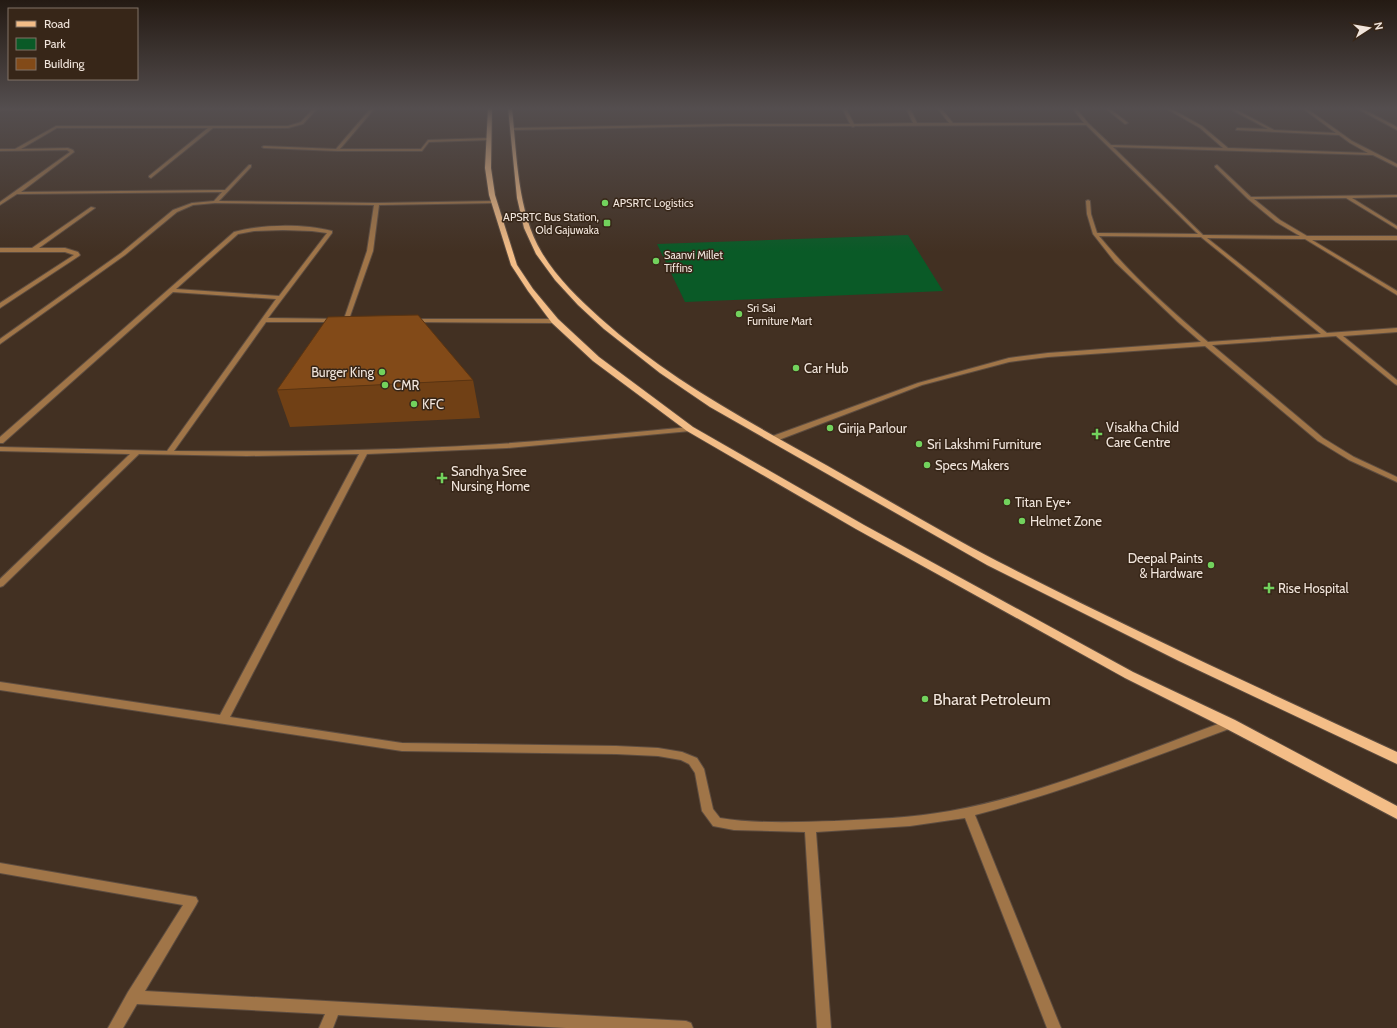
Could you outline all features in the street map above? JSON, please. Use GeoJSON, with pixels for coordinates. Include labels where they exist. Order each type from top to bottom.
{"type":"FeatureCollection","features":[{"type":"Feature","properties":{"kind":"main road"},"geometry":{"type":"LineString","coordinates":[[488,156],[488,168],[495,209],[514,265],[530,290],[555,321],[596,359],[690,429],[860,527],[1122,672],[1230,724],[1397,813]]}},
{"type":"Feature","properties":{"kind":"main road"},"geometry":{"type":"LineString","coordinates":[[514,156],[516,181],[523,214],[538,251],[550,268],[576,300],[619,338],[647,360],[712,405],[990,562],[1183,658],[1397,758]]}},
{"type":"Feature","properties":{"kind":"street"},"geometry":{"type":"LineString","coordinates":[[0,204],[66,156]]}},
{"type":"Feature","properties":{"kind":"street"},"geometry":{"type":"LineString","coordinates":[[151,177],[177,156]]}},
{"type":"Feature","properties":{"kind":"street"},"geometry":{"type":"LineString","coordinates":[[1119,156],[1203,237],[1326,335]]}},
{"type":"Feature","properties":{"kind":"street"},"geometry":{"type":"LineString","coordinates":[[1376,156],[1397,166]]}},
{"type":"Feature","properties":{"kind":"street"},"geometry":{"type":"LineString","coordinates":[[215,202],[249,166]]}},
{"type":"Feature","properties":{"kind":"street"},"geometry":{"type":"LineString","coordinates":[[1217,166],[1250,198],[1273,217],[1397,293]]}},
{"type":"Feature","properties":{"kind":"street"},"geometry":{"type":"LineString","coordinates":[[16,192],[226,190]]}},
{"type":"Feature","properties":{"kind":"street"},"geometry":{"type":"LineString","coordinates":[[1250,198],[1397,196]]}},
{"type":"Feature","properties":{"kind":"street"},"geometry":{"type":"LineString","coordinates":[[1346,197],[1397,228]]}},
{"type":"Feature","properties":{"kind":"street"},"geometry":{"type":"LineString","coordinates":[[1088,201],[1089,214],[1095,234],[1112,255],[1140,284],[1180,321],[1330,447],[1351,459],[1397,480]]}},
{"type":"Feature","properties":{"kind":"street"},"geometry":{"type":"LineString","coordinates":[[0,342],[105,267],[175,212],[192,204],[215,202],[377,204],[495,202]]}},
{"type":"Feature","properties":{"kind":"street"},"geometry":{"type":"LineString","coordinates":[[346,321],[370,251],[377,204]]}},
{"type":"Feature","properties":{"kind":"street"},"geometry":{"type":"LineString","coordinates":[[33,250],[93,208]]}},
{"type":"Feature","properties":{"kind":"street"},"geometry":{"type":"LineString","coordinates":[[0,440],[239,231],[250,229],[280,229],[324,230],[330,232],[280,298],[169,453]]}},
{"type":"Feature","properties":{"kind":"street"},"geometry":{"type":"LineString","coordinates":[[1095,234],[1203,237],[1397,238]]}},
{"type":"Feature","properties":{"kind":"street"},"geometry":{"type":"LineString","coordinates":[[0,250],[65,250],[76,253],[77,255],[0,306]]}},
{"type":"Feature","properties":{"kind":"street"},"geometry":{"type":"LineString","coordinates":[[170,290],[280,298]]}},
{"type":"Feature","properties":{"kind":"street"},"geometry":{"type":"LineString","coordinates":[[264,320],[353,321]]}},
{"type":"Feature","properties":{"kind":"street"},"geometry":{"type":"LineString","coordinates":[[408,321],[555,321]]}},
{"type":"Feature","properties":{"kind":"street"},"geometry":{"type":"LineString","coordinates":[[773,439],[920,384],[1009,360],[1048,355],[1397,330]]}},
{"type":"Feature","properties":{"kind":"street"},"geometry":{"type":"LineString","coordinates":[[1337,334],[1397,383]]}},
{"type":"Feature","properties":{"kind":"street"},"geometry":{"type":"LineString","coordinates":[[0,449],[136,453],[286,454],[364,452],[483,447],[690,429]]}},
{"type":"Feature","properties":{"kind":"street"},"geometry":{"type":"LineString","coordinates":[[223,720],[364,452]]}},
{"type":"Feature","properties":{"kind":"street"},"geometry":{"type":"LineString","coordinates":[[0,584],[136,453]]}},
{"type":"Feature","properties":{"kind":"street"},"geometry":{"type":"LineString","coordinates":[[0,686],[402,747],[616,750],[658,752],[682,756],[693,761],[700,772],[708,811],[718,822],[734,825],[810,827],[908,821],[968,812],[1044,791],[1230,724]]}},
{"type":"Feature","properties":{"kind":"street"},"geometry":{"type":"LineString","coordinates":[[968,812],[1054,1028]]}},
{"type":"Feature","properties":{"kind":"street"},"geometry":{"type":"LineString","coordinates":[[810,827],[824,1028]]}},
{"type":"Feature","properties":{"kind":"street"},"geometry":{"type":"LineString","coordinates":[[0,868],[192,901],[115,1028]]}},
{"type":"Feature","properties":{"kind":"street"},"geometry":{"type":"LineString","coordinates":[[133,997],[686,1028]]}},
{"type":"Feature","properties":{"kind":"street"},"geometry":{"type":"LineString","coordinates":[[326,1028],[334,1008]]}},
{"type":"Feature","properties":{"kind":"green space"},"geometry":{"type":"Polygon","coordinates":[[[908,235],[943,291],[685,302],[657,244],[908,235]]]}},
{"type":"Feature","properties":{"kind":"building"},"geometry":{"type":"Polygon","coordinates":[[[418,315],[473,380],[277,390],[328,317],[418,315]]]}},
{"type":"Feature","properties":{"kind":"place","name":"APSRTC Logistics"},"geometry":{"type":"Point","coordinates":[605,203]}},
{"type":"Feature","properties":{"kind":"place","name":"APSRTC Bus Station, Old Gajuwaka"},"geometry":{"type":"Point","coordinates":[607,223]}},
{"type":"Feature","properties":{"kind":"place","name":"Saanvi Millet Tiffins"},"geometry":{"type":"Point","coordinates":[656,261]}},
{"type":"Feature","properties":{"kind":"place","name":"Sri Sai Furniture Mart"},"geometry":{"type":"Point","coordinates":[739,314]}},
{"type":"Feature","properties":{"kind":"place","name":"Car Hub"},"geometry":{"type":"Point","coordinates":[796,368]}},
{"type":"Feature","properties":{"kind":"place","name":"Burger King"},"geometry":{"type":"Point","coordinates":[382,372]}},
{"type":"Feature","properties":{"kind":"place","name":"CMR"},"geometry":{"type":"Point","coordinates":[385,385]}},
{"type":"Feature","properties":{"kind":"place","name":"KFC"},"geometry":{"type":"Point","coordinates":[414,404]}},
{"type":"Feature","properties":{"kind":"place","name":"Girija Parlour"},"geometry":{"type":"Point","coordinates":[830,428]}},
{"type":"Feature","properties":{"kind":"place","name":"Visakha Child Care Centre"},"geometry":{"type":"Point","coordinates":[1097,434]}},
{"type":"Feature","properties":{"kind":"place","name":"Sri Lakshmi Furniture"},"geometry":{"type":"Point","coordinates":[919,444]}},
{"type":"Feature","properties":{"kind":"place","name":"Specs Makers"},"geometry":{"type":"Point","coordinates":[927,465]}},
{"type":"Feature","properties":{"kind":"place","name":"Sandhya Sree Nursing Home"},"geometry":{"type":"Point","coordinates":[442,478]}},
{"type":"Feature","properties":{"kind":"place","name":"Titan Eye+"},"geometry":{"type":"Point","coordinates":[1007,502]}},
{"type":"Feature","properties":{"kind":"place","name":"Helmet Zone"},"geometry":{"type":"Point","coordinates":[1022,521]}},
{"type":"Feature","properties":{"kind":"place","name":"Deepal Paints & Hardware"},"geometry":{"type":"Point","coordinates":[1211,565]}},
{"type":"Feature","properties":{"kind":"place","name":"Rise Hospital"},"geometry":{"type":"Point","coordinates":[1269,588]}},
{"type":"Feature","properties":{"kind":"place","name":"Bharat Petroleum"},"geometry":{"type":"Point","coordinates":[925,699]}}]}
